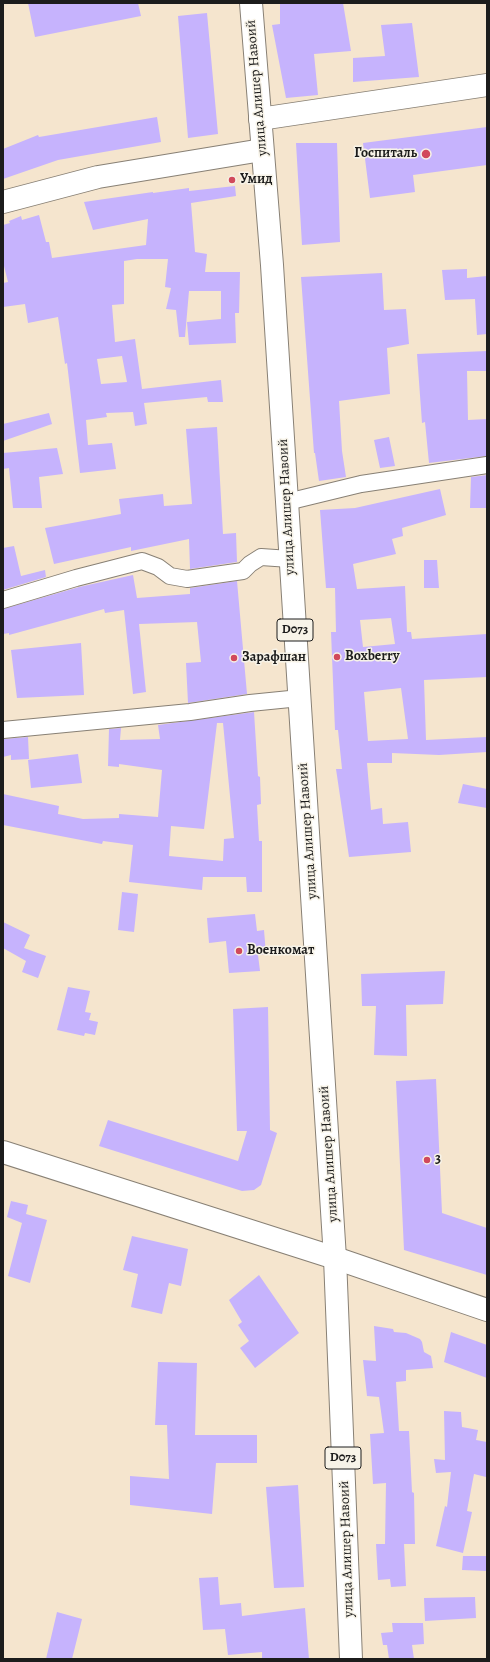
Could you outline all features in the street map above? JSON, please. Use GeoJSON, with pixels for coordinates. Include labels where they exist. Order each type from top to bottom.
{"type":"FeatureCollection","features":[{"type":"Feature","properties":{"kind":"main road","name":"улица Алишер Навоий"},"geometry":{"type":"LineString","coordinates":[[251,3],[272,273],[336,1258],[351,1659]]}},
{"type":"Feature","properties":{"kind":"main road"},"geometry":{"type":"LineString","coordinates":[[260,120],[487,85]]}},
{"type":"Feature","properties":{"kind":"main road"},"geometry":{"type":"LineString","coordinates":[[3,202],[98,177],[262,150]]}},
{"type":"Feature","properties":{"kind":"main road"},"geometry":{"type":"LineString","coordinates":[[3,1152],[336,1258],[487,1310]]}},
{"type":"Feature","properties":{"kind":"street"},"geometry":{"type":"LineString","coordinates":[[287,502],[361,484],[487,465]]}},
{"type":"Feature","properties":{"kind":"street"},"geometry":{"type":"LineString","coordinates":[[3,600],[76,578],[142,561],[158,566],[170,576],[187,579],[243,571],[250,564],[261,557],[290,559]]}},
{"type":"Feature","properties":{"kind":"street"},"geometry":{"type":"LineString","coordinates":[[3,730],[190,712],[250,703],[300,698]]}},
{"type":"Feature","properties":{"kind":"building"},"geometry":{"type":"Polygon","coordinates":[[[28,3],[138,3],[141,16],[35,37],[28,3]]]}},
{"type":"Feature","properties":{"kind":"building"},"geometry":{"type":"Polygon","coordinates":[[[280,3],[343,3],[351,51],[314,54],[318,95],[286,98],[272,25],[280,24],[280,3]]]}},
{"type":"Feature","properties":{"kind":"building"},"geometry":{"type":"Polygon","coordinates":[[[207,13],[218,134],[188,138],[178,16],[207,13]]]}},
{"type":"Feature","properties":{"kind":"building"},"geometry":{"type":"Polygon","coordinates":[[[412,23],[419,77],[353,82],[353,58],[385,56],[381,25],[412,23]]]}},
{"type":"Feature","properties":{"kind":"building"},"geometry":{"type":"Polygon","coordinates":[[[157,117],[161,142],[58,160],[3,179],[3,149],[38,135],[39,137],[157,117]]]}},
{"type":"Feature","properties":{"kind":"building","name":"Госпиталь"},"geometry":{"type":"Polygon","coordinates":[[[487,127],[487,165],[413,175],[415,192],[370,198],[363,143],[487,127]]]}},
{"type":"Feature","properties":{"kind":"building"},"geometry":{"type":"Polygon","coordinates":[[[296,143],[337,143],[340,242],[302,245],[296,143]]]}},
{"type":"Feature","properties":{"kind":"building"},"geometry":{"type":"Polygon","coordinates":[[[235,186],[236,196],[191,203],[195,252],[207,254],[205,272],[240,272],[239,313],[235,313],[236,343],[189,345],[187,322],[221,319],[221,291],[189,291],[185,337],[179,337],[176,310],[166,309],[171,288],[165,287],[168,259],[137,259],[124,261],[124,304],[112,305],[115,342],[135,339],[142,389],[221,380],[223,402],[208,402],[207,397],[144,403],[147,424],[135,426],[133,412],[106,413],[107,417],[86,420],[88,445],[112,443],[116,469],[80,473],[67,363],[65,364],[58,317],[28,323],[25,304],[3,307],[3,283],[8,282],[3,262],[3,225],[10,223],[9,221],[21,216],[22,220],[39,215],[46,242],[49,242],[52,258],[146,245],[148,219],[93,230],[84,202],[189,188],[189,191],[235,186]],[[122,356],[97,359],[101,384],[127,382],[122,356]]]}},
{"type":"Feature","properties":{"kind":"building"},"geometry":{"type":"Polygon","coordinates":[[[467,269],[467,278],[487,276],[487,334],[477,335],[475,299],[445,300],[442,270],[467,269]]]}},
{"type":"Feature","properties":{"kind":"building"},"geometry":{"type":"Polygon","coordinates":[[[382,273],[384,310],[406,309],[409,344],[387,348],[390,394],[339,401],[342,451],[346,477],[319,481],[314,453],[301,277],[382,273]]]}},
{"type":"Feature","properties":{"kind":"building"},"geometry":{"type":"Polygon","coordinates":[[[487,351],[487,371],[467,371],[468,420],[487,419],[487,456],[429,463],[425,422],[422,423],[417,354],[487,351]]]}},
{"type":"Feature","properties":{"kind":"building"},"geometry":{"type":"Polygon","coordinates":[[[49,413],[52,424],[3,441],[3,424],[49,413]]]}},
{"type":"Feature","properties":{"kind":"building"},"geometry":{"type":"Polygon","coordinates":[[[217,427],[223,534],[236,533],[237,562],[190,569],[189,539],[131,551],[131,547],[54,564],[45,528],[121,514],[119,499],[163,494],[164,506],[192,504],[186,429],[217,427]]]}},
{"type":"Feature","properties":{"kind":"building"},"geometry":{"type":"Polygon","coordinates":[[[389,437],[395,466],[380,468],[374,440],[389,437]]]}},
{"type":"Feature","properties":{"kind":"building"},"geometry":{"type":"Polygon","coordinates":[[[57,448],[63,474],[39,477],[42,508],[13,508],[9,468],[3,469],[3,453],[57,448]]]}},
{"type":"Feature","properties":{"kind":"building"},"geometry":{"type":"Polygon","coordinates":[[[487,475],[487,508],[470,508],[471,477],[487,475]]]}},
{"type":"Feature","properties":{"kind":"building"},"geometry":{"type":"Polygon","coordinates":[[[440,489],[446,515],[402,528],[403,536],[392,539],[396,554],[353,564],[357,589],[405,586],[407,632],[411,632],[412,639],[487,634],[487,677],[424,680],[426,740],[487,737],[487,752],[439,755],[392,753],[392,763],[367,763],[371,810],[382,808],[383,824],[408,822],[411,852],[349,857],[336,769],[342,769],[338,730],[335,730],[331,632],[336,632],[335,588],[326,588],[320,510],[355,508],[440,489]],[[391,618],[360,620],[363,647],[395,644],[391,618]],[[401,688],[364,692],[368,741],[408,739],[401,688]]]}},
{"type":"Feature","properties":{"kind":"building"},"geometry":{"type":"Polygon","coordinates":[[[14,546],[21,576],[45,570],[46,577],[3,590],[3,548],[14,546]]]}},
{"type":"Feature","properties":{"kind":"building"},"geometry":{"type":"Polygon","coordinates":[[[424,560],[437,560],[439,588],[424,588],[424,560]]]}},
{"type":"Feature","properties":{"kind":"building"},"geometry":{"type":"Polygon","coordinates":[[[133,575],[137,598],[190,594],[190,588],[237,581],[247,694],[188,703],[186,663],[201,662],[197,622],[139,624],[146,692],[133,694],[124,610],[105,613],[104,609],[9,635],[9,633],[3,634],[3,609],[79,587],[133,575]]]}},
{"type":"Feature","properties":{"kind":"building"},"geometry":{"type":"Polygon","coordinates":[[[81,643],[84,695],[17,698],[11,650],[81,643]]]}},
{"type":"Feature","properties":{"kind":"building"},"geometry":{"type":"Polygon","coordinates":[[[254,712],[258,776],[260,777],[261,804],[257,805],[259,841],[262,841],[262,892],[247,892],[246,877],[203,877],[202,890],[129,882],[133,845],[103,841],[102,844],[3,825],[3,794],[59,806],[58,814],[83,819],[119,818],[119,814],[158,817],[162,770],[119,764],[119,767],[108,766],[109,729],[121,728],[120,740],[160,739],[158,725],[254,712]],[[217,723],[204,829],[171,826],[169,856],[223,861],[224,839],[234,838],[223,723],[217,723]]]}},
{"type":"Feature","properties":{"kind":"building"},"geometry":{"type":"Polygon","coordinates":[[[28,737],[29,759],[11,760],[11,755],[3,757],[3,739],[28,737]]]}},
{"type":"Feature","properties":{"kind":"building"},"geometry":{"type":"Polygon","coordinates":[[[78,754],[82,783],[31,788],[28,760],[78,754]]]}},
{"type":"Feature","properties":{"kind":"building"},"geometry":{"type":"Polygon","coordinates":[[[463,784],[487,789],[487,808],[458,803],[463,784]]]}},
{"type":"Feature","properties":{"kind":"building"},"geometry":{"type":"Polygon","coordinates":[[[122,892],[138,894],[134,932],[118,930],[122,892]]]}},
{"type":"Feature","properties":{"kind":"building"},"geometry":{"type":"Polygon","coordinates":[[[255,914],[257,931],[264,930],[266,954],[258,955],[260,971],[229,973],[226,941],[209,943],[207,918],[255,914]]]}},
{"type":"Feature","properties":{"kind":"building"},"geometry":{"type":"Polygon","coordinates":[[[3,922],[30,935],[24,948],[46,956],[38,978],[22,972],[26,961],[3,948],[3,922]]]}},
{"type":"Feature","properties":{"kind":"building"},"geometry":{"type":"Polygon","coordinates":[[[445,971],[443,1004],[406,1005],[407,1056],[374,1055],[376,1006],[362,1006],[361,974],[445,971]]]}},
{"type":"Feature","properties":{"kind":"building"},"geometry":{"type":"Polygon","coordinates":[[[68,987],[90,991],[85,1012],[91,1013],[89,1020],[98,1022],[95,1035],[85,1033],[84,1036],[57,1030],[68,987]]]}},
{"type":"Feature","properties":{"kind":"building"},"geometry":{"type":"Polygon","coordinates":[[[268,1007],[270,1130],[277,1133],[261,1185],[254,1190],[242,1191],[99,1146],[108,1120],[238,1161],[247,1131],[237,1131],[233,1009],[268,1007]]]}},
{"type":"Feature","properties":{"kind":"building"},"geometry":{"type":"Polygon","coordinates":[[[436,1079],[442,1213],[487,1228],[487,1275],[404,1250],[396,1081],[436,1079]]]}},
{"type":"Feature","properties":{"kind":"building"},"geometry":{"type":"Polygon","coordinates":[[[11,1201],[28,1205],[26,1214],[47,1220],[30,1283],[8,1276],[22,1223],[7,1217],[11,1201]]]}},
{"type":"Feature","properties":{"kind":"building"},"geometry":{"type":"Polygon","coordinates":[[[132,1236],[188,1249],[181,1286],[169,1283],[162,1314],[131,1307],[138,1274],[123,1270],[132,1236]]]}},
{"type":"Feature","properties":{"kind":"building"},"geometry":{"type":"Polygon","coordinates":[[[259,1275],[299,1333],[255,1368],[240,1348],[249,1341],[238,1325],[242,1322],[229,1300],[259,1275]]]}},
{"type":"Feature","properties":{"kind":"building"},"geometry":{"type":"Polygon","coordinates":[[[374,1326],[393,1329],[394,1332],[406,1333],[420,1339],[424,1352],[431,1356],[433,1368],[406,1370],[406,1381],[396,1382],[399,1431],[409,1431],[412,1492],[414,1493],[415,1544],[404,1544],[406,1586],[391,1587],[390,1579],[378,1580],[376,1544],[385,1544],[386,1483],[373,1484],[370,1434],[384,1433],[379,1397],[367,1396],[363,1360],[376,1361],[374,1326]]]}},
{"type":"Feature","properties":{"kind":"building"},"geometry":{"type":"Polygon","coordinates":[[[451,1332],[487,1345],[487,1378],[444,1362],[451,1332]]]}},
{"type":"Feature","properties":{"kind":"building"},"geometry":{"type":"Polygon","coordinates":[[[158,1362],[197,1363],[195,1435],[257,1435],[257,1463],[216,1463],[212,1514],[130,1505],[130,1476],[169,1479],[167,1425],[155,1425],[158,1362]]]}},
{"type":"Feature","properties":{"kind":"building"},"geometry":{"type":"Polygon","coordinates":[[[444,1411],[461,1412],[462,1427],[478,1430],[476,1440],[487,1442],[486,1477],[474,1474],[467,1511],[472,1512],[463,1553],[436,1546],[445,1506],[447,1507],[451,1472],[436,1473],[434,1459],[445,1460],[444,1411]]]}},
{"type":"Feature","properties":{"kind":"building"},"geometry":{"type":"Polygon","coordinates":[[[298,1485],[304,1587],[274,1588],[266,1487],[298,1485]]]}},
{"type":"Feature","properties":{"kind":"building"},"geometry":{"type":"Polygon","coordinates":[[[463,1556],[487,1556],[487,1571],[462,1570],[463,1556]]]}},
{"type":"Feature","properties":{"kind":"building"},"geometry":{"type":"Polygon","coordinates":[[[218,1577],[220,1605],[241,1603],[242,1616],[305,1608],[309,1659],[262,1659],[262,1652],[228,1655],[225,1629],[203,1630],[199,1578],[218,1577]]]}},
{"type":"Feature","properties":{"kind":"building"},"geometry":{"type":"Polygon","coordinates":[[[475,1597],[476,1618],[425,1621],[424,1598],[475,1597]]]}},
{"type":"Feature","properties":{"kind":"building"},"geometry":{"type":"Polygon","coordinates":[[[57,1612],[82,1619],[72,1659],[46,1659],[57,1612]]]}},
{"type":"Feature","properties":{"kind":"building"},"geometry":{"type":"Polygon","coordinates":[[[392,1623],[423,1623],[424,1644],[412,1645],[414,1659],[389,1659],[387,1645],[383,1645],[381,1633],[393,1632],[392,1623]]]}},
{"type":"Feature","properties":{"kind":"place","name":"Госпиталь"},"geometry":{"type":"Point","coordinates":[426,154]}},
{"type":"Feature","properties":{"kind":"place","name":"Умид"},"geometry":{"type":"Point","coordinates":[232,180]}},
{"type":"Feature","properties":{"kind":"place","name":"Boxberry"},"geometry":{"type":"Point","coordinates":[337,657]}},
{"type":"Feature","properties":{"kind":"place","name":"Зарафшан"},"geometry":{"type":"Point","coordinates":[234,658]}},
{"type":"Feature","properties":{"kind":"place","name":"Военкомат"},"geometry":{"type":"Point","coordinates":[239,951]}},
{"type":"Feature","properties":{"kind":"place","name":"3"},"geometry":{"type":"Point","coordinates":[427,1160]}}]}
